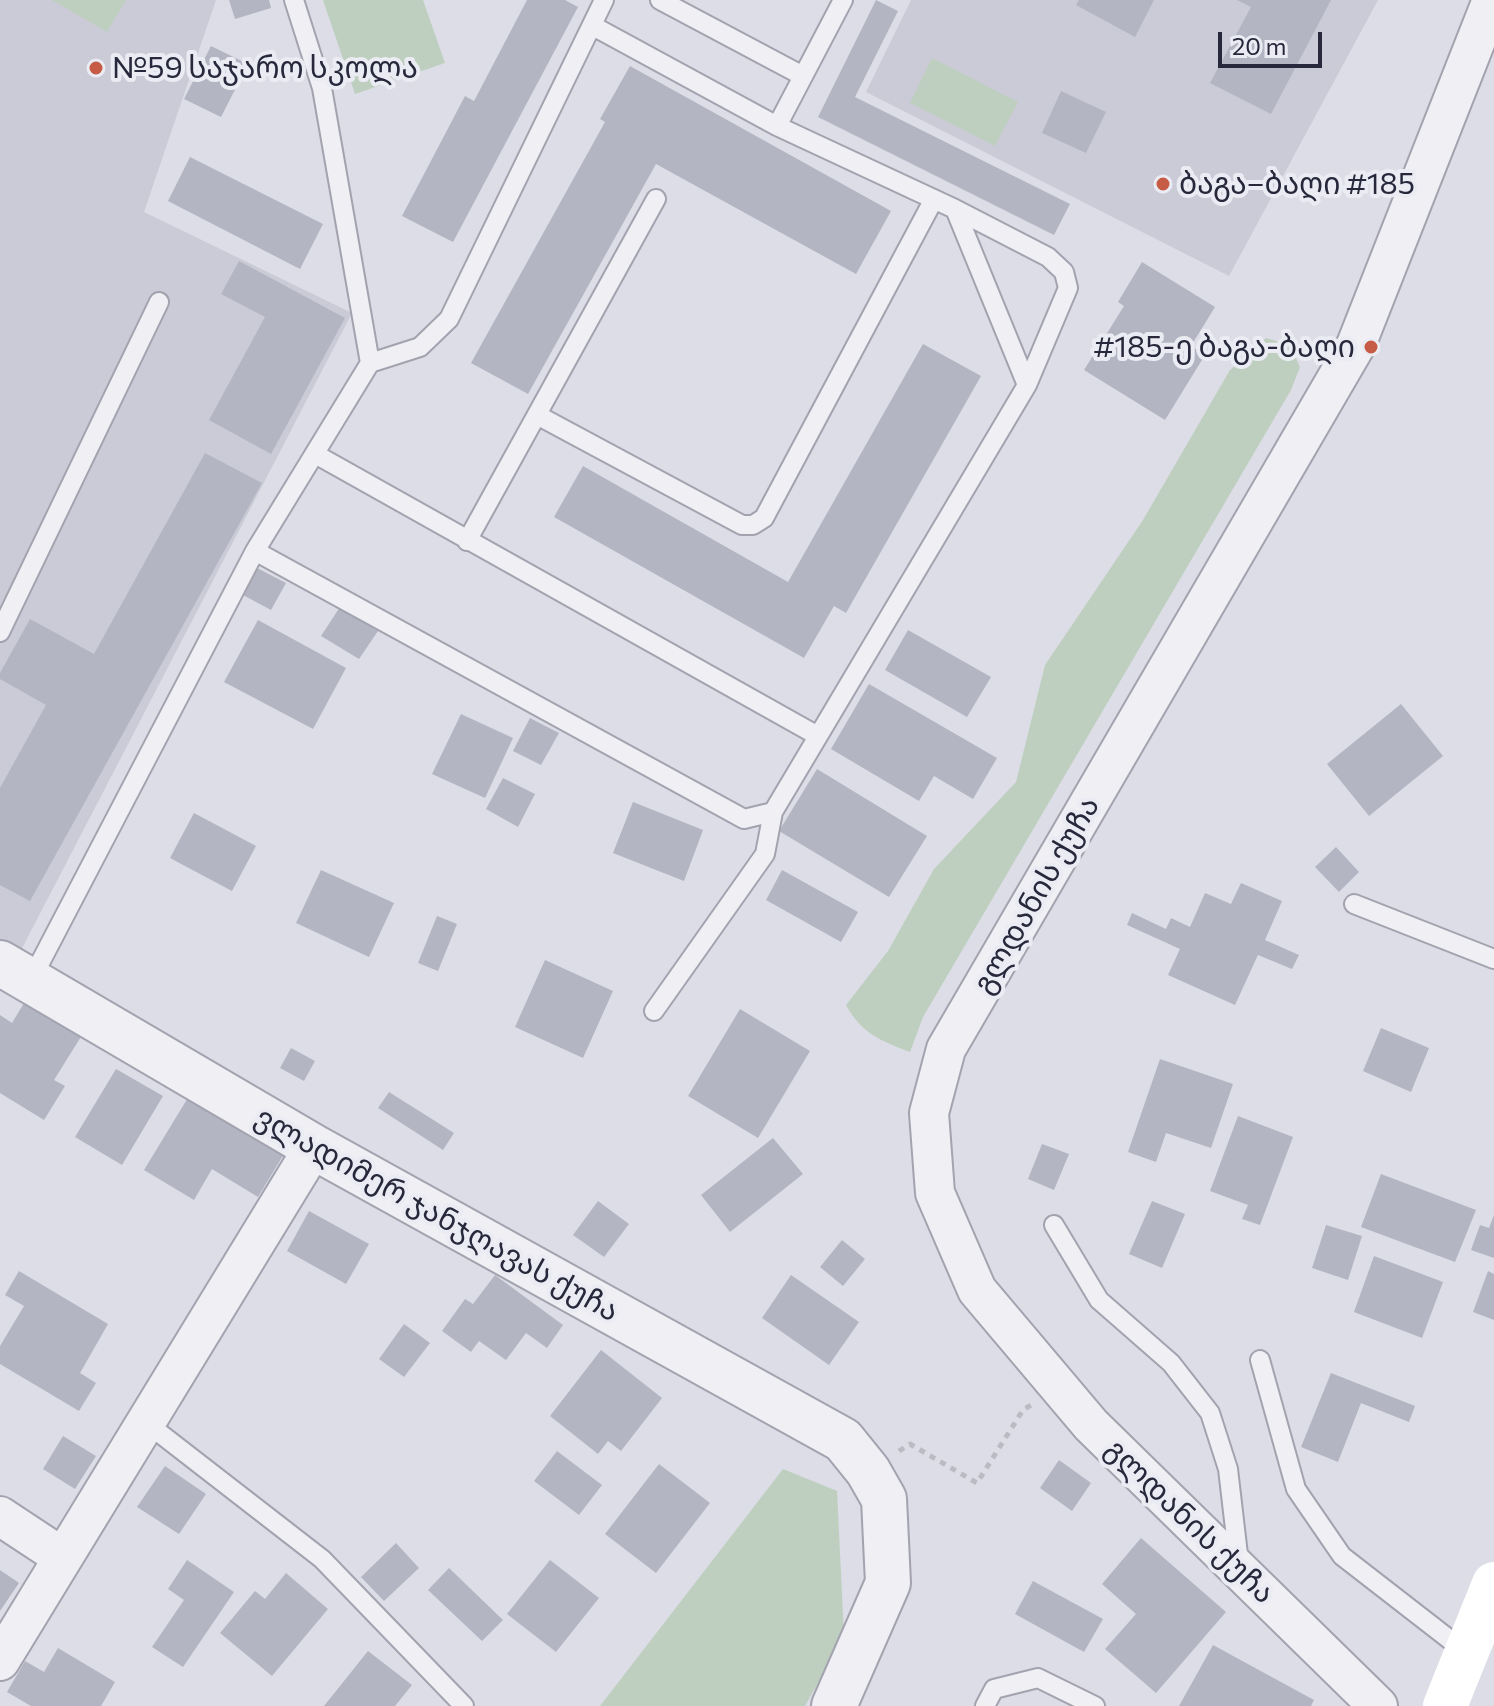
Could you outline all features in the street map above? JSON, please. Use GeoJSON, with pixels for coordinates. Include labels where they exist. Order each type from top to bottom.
{"type":"FeatureCollection","features":[{"type":"Feature","properties":{"kind":"main road"},"geometry":{"type":"LineString","coordinates":[[1445,1706],[1494,1584]]}},
{"type":"Feature","properties":{"kind":"street","name":"გლდანის ქუჩა"},"geometry":{"type":"LineString","coordinates":[[1378,1706],[1091,1425],[977,1290],[935,1193],[929,1113],[946,1049],[1356,345],[1492,0]]}},
{"type":"Feature","properties":{"kind":"street","name":"ვლადიმერ ჯანჯღავას ქუჩა"},"geometry":{"type":"LineString","coordinates":[[15,972],[314,1147],[843,1440],[868,1471],[884,1499],[888,1583],[834,1706]]}},
{"type":"Feature","properties":{"kind":"street"},"geometry":{"type":"LineString","coordinates":[[0,1661],[314,1147]]}},
{"type":"Feature","properties":{"kind":"street"},"geometry":{"type":"LineString","coordinates":[[0,1516],[62,1557]]}},
{"type":"Feature","properties":{"kind":"lane"},"geometry":{"type":"LineString","coordinates":[[15,972],[255,551],[370,363],[322,88],[294,0]]}},
{"type":"Feature","properties":{"kind":"lane"},"geometry":{"type":"LineString","coordinates":[[370,363],[420,347],[449,319],[604,0]]}},
{"type":"Feature","properties":{"kind":"lane"},"geometry":{"type":"LineString","coordinates":[[660,0],[803,76]]}},
{"type":"Feature","properties":{"kind":"lane"},"geometry":{"type":"LineString","coordinates":[[777,126],[843,0]]}},
{"type":"Feature","properties":{"kind":"lane"},"geometry":{"type":"LineString","coordinates":[[593,26],[777,126],[955,209],[1048,257],[1064,272],[1068,288],[1027,385],[773,812],[765,854],[654,1011]]}},
{"type":"Feature","properties":{"kind":"lane"},"geometry":{"type":"LineString","coordinates":[[467,541],[656,199]]}},
{"type":"Feature","properties":{"kind":"lane"},"geometry":{"type":"LineString","coordinates":[[537,415],[742,525],[753,525],[764,518],[934,199]]}},
{"type":"Feature","properties":{"kind":"lane"},"geometry":{"type":"LineString","coordinates":[[955,209],[1027,385]]}},
{"type":"Feature","properties":{"kind":"lane"},"geometry":{"type":"LineString","coordinates":[[0,632],[159,302]]}},
{"type":"Feature","properties":{"kind":"lane"},"geometry":{"type":"LineString","coordinates":[[315,454],[818,736]]}},
{"type":"Feature","properties":{"kind":"lane"},"geometry":{"type":"LineString","coordinates":[[255,551],[744,819],[773,812]]}},
{"type":"Feature","properties":{"kind":"lane"},"geometry":{"type":"LineString","coordinates":[[1354,904],[1494,959]]}},
{"type":"Feature","properties":{"kind":"lane"},"geometry":{"type":"LineString","coordinates":[[1054,1225],[1099,1300],[1171,1363],[1210,1413],[1228,1469],[1240,1570]]}},
{"type":"Feature","properties":{"kind":"lane"},"geometry":{"type":"LineString","coordinates":[[1260,1360],[1296,1489],[1342,1556],[1467,1653]]}},
{"type":"Feature","properties":{"kind":"lane"},"geometry":{"type":"LineString","coordinates":[[144,1421],[322,1559],[464,1706]]}},
{"type":"Feature","properties":{"kind":"lane"},"geometry":{"type":"LineString","coordinates":[[985,1706],[994,1689],[1038,1678],[1095,1706]]}},
{"type":"Feature","properties":{"kind":"path"},"geometry":{"type":"LineString","coordinates":[[868,1471],[910,1444],[977,1483],[1023,1410],[1058,1388]]}},
{"type":"Feature","properties":{"kind":"shaded area"},"geometry":{"type":"Polygon","coordinates":[[[0,0],[216,0],[144,212],[352,313],[19,954],[0,944],[0,0]]]}},
{"type":"Feature","properties":{"kind":"shaded area","name":"ბაგა–ბაღი #185"},"geometry":{"type":"Polygon","coordinates":[[[911,0],[1378,0],[1229,276],[866,92],[911,0]]]}},
{"type":"Feature","properties":{"kind":"green space"},"geometry":{"type":"Polygon","coordinates":[[[52,0],[126,0],[107,32],[52,0]]]}},
{"type":"Feature","properties":{"kind":"green space"},"geometry":{"type":"Polygon","coordinates":[[[323,0],[423,0],[445,63],[355,94],[323,0]]]}},
{"type":"Feature","properties":{"kind":"green space"},"geometry":{"type":"Polygon","coordinates":[[[932,58],[1018,102],[995,146],[910,103],[932,58]]]}},
{"type":"Feature","properties":{"kind":"green space"},"geometry":{"type":"Polygon","coordinates":[[[1266,338],[1290,345],[1300,367],[1291,390],[923,1017],[910,1052],[881,1040],[858,1023],[846,1005],[888,951],[934,869],[1016,782],[1045,665],[1143,520],[1230,370],[1266,338]]]}},
{"type":"Feature","properties":{"kind":"green space"},"geometry":{"type":"Polygon","coordinates":[[[783,1469],[837,1491],[844,1636],[805,1706],[600,1706],[783,1469]]]}},
{"type":"Feature","properties":{"kind":"building"},"geometry":{"type":"Polygon","coordinates":[[[229,0],[269,0],[271,8],[235,19],[229,0]]]}},
{"type":"Feature","properties":{"kind":"building"},"geometry":{"type":"Polygon","coordinates":[[[527,0],[565,0],[578,7],[453,242],[402,216],[465,96],[474,101],[527,0]]]}},
{"type":"Feature","properties":{"kind":"building"},"geometry":{"type":"Polygon","coordinates":[[[876,0],[898,11],[855,97],[1070,204],[1054,235],[818,117],[876,0]]]}},
{"type":"Feature","properties":{"kind":"building"},"geometry":{"type":"Polygon","coordinates":[[[1079,0],[1154,0],[1135,37],[1076,5],[1079,0]]]}},
{"type":"Feature","properties":{"kind":"building"},"geometry":{"type":"Polygon","coordinates":[[[1237,0],[1331,0],[1271,114],[1210,83],[1251,7],[1237,0]]]}},
{"type":"Feature","properties":{"kind":"building"},"geometry":{"type":"Polygon","coordinates":[[[211,46],[248,64],[221,117],[184,99],[211,46]]]}},
{"type":"Feature","properties":{"kind":"building"},"geometry":{"type":"Polygon","coordinates":[[[630,66],[891,211],[856,274],[656,164],[528,394],[471,363],[605,122],[600,119],[630,66]]]}},
{"type":"Feature","properties":{"kind":"building"},"geometry":{"type":"Polygon","coordinates":[[[1061,91],[1106,112],[1086,153],[1042,133],[1061,91]]]}},
{"type":"Feature","properties":{"kind":"building"},"geometry":{"type":"Polygon","coordinates":[[[190,157],[323,224],[300,269],[168,201],[190,157]]]}},
{"type":"Feature","properties":{"kind":"building"},"geometry":{"type":"Polygon","coordinates":[[[239,261],[345,318],[271,454],[209,420],[265,317],[221,294],[239,261]]]}},
{"type":"Feature","properties":{"kind":"building"},"geometry":{"type":"Polygon","coordinates":[[[1142,262],[1215,307],[1191,346],[1205,355],[1165,420],[1084,370],[1124,306],[1118,302],[1142,262]]]}},
{"type":"Feature","properties":{"kind":"building"},"geometry":{"type":"Polygon","coordinates":[[[923,344],[981,376],[846,613],[834,606],[804,658],[554,517],[583,466],[788,582],[923,344]]]}},
{"type":"Feature","properties":{"kind":"building"},"geometry":{"type":"Polygon","coordinates":[[[205,453],[262,483],[30,901],[0,885],[0,788],[46,705],[0,679],[0,673],[30,619],[94,654],[205,453]]]}},
{"type":"Feature","properties":{"kind":"building"},"geometry":{"type":"Polygon","coordinates":[[[257,568],[286,583],[271,610],[243,595],[257,568]]]}},
{"type":"Feature","properties":{"kind":"building"},"geometry":{"type":"Polygon","coordinates":[[[340,607],[378,631],[359,659],[321,636],[340,607]]]}},
{"type":"Feature","properties":{"kind":"building"},"geometry":{"type":"Polygon","coordinates":[[[258,620],[346,668],[313,729],[224,682],[258,620]]]}},
{"type":"Feature","properties":{"kind":"building"},"geometry":{"type":"Polygon","coordinates":[[[908,630],[991,677],[967,717],[885,670],[908,630]]]}},
{"type":"Feature","properties":{"kind":"building"},"geometry":{"type":"Polygon","coordinates":[[[869,684],[997,758],[973,799],[934,776],[919,801],[831,749],[869,684]]]}},
{"type":"Feature","properties":{"kind":"building"},"geometry":{"type":"Polygon","coordinates":[[[1401,704],[1443,756],[1369,816],[1327,764],[1401,704]]]}},
{"type":"Feature","properties":{"kind":"building"},"geometry":{"type":"Polygon","coordinates":[[[461,714],[513,738],[485,798],[432,774],[461,714]]]}},
{"type":"Feature","properties":{"kind":"building"},"geometry":{"type":"Polygon","coordinates":[[[530,718],[559,733],[541,765],[513,751],[530,718]]]}},
{"type":"Feature","properties":{"kind":"building"},"geometry":{"type":"Polygon","coordinates":[[[817,769],[927,836],[889,897],[779,831],[817,769]]]}},
{"type":"Feature","properties":{"kind":"building"},"geometry":{"type":"Polygon","coordinates":[[[503,778],[535,794],[518,827],[486,809],[503,778]]]}},
{"type":"Feature","properties":{"kind":"building"},"geometry":{"type":"Polygon","coordinates":[[[633,802],[703,830],[684,881],[613,853],[633,802]]]}},
{"type":"Feature","properties":{"kind":"building"},"geometry":{"type":"Polygon","coordinates":[[[194,813],[256,846],[232,891],[170,858],[194,813]]]}},
{"type":"Feature","properties":{"kind":"building"},"geometry":{"type":"Polygon","coordinates":[[[1336,847],[1359,872],[1339,892],[1315,867],[1336,847]]]}},
{"type":"Feature","properties":{"kind":"building"},"geometry":{"type":"Polygon","coordinates":[[[321,870],[394,903],[369,957],[296,923],[321,870]]]}},
{"type":"Feature","properties":{"kind":"building"},"geometry":{"type":"Polygon","coordinates":[[[782,870],[858,912],[841,942],[766,900],[782,870]]]}},
{"type":"Feature","properties":{"kind":"building"},"geometry":{"type":"Polygon","coordinates":[[[1241,883],[1282,901],[1265,940],[1299,955],[1292,969],[1258,955],[1235,1005],[1168,975],[1180,949],[1127,925],[1132,913],[1166,929],[1171,918],[1190,927],[1205,893],[1231,904],[1241,883]]]}},
{"type":"Feature","properties":{"kind":"building"},"geometry":{"type":"Polygon","coordinates":[[[437,916],[457,924],[438,971],[418,963],[437,916]]]}},
{"type":"Feature","properties":{"kind":"building"},"geometry":{"type":"Polygon","coordinates":[[[545,960],[613,991],[583,1058],[515,1027],[545,960]]]}},
{"type":"Feature","properties":{"kind":"building"},"geometry":{"type":"Polygon","coordinates":[[[24,1003],[52,1021],[56,1014],[84,1032],[54,1080],[65,1086],[44,1120],[0,1093],[0,1015],[12,1023],[24,1003]]]}},
{"type":"Feature","properties":{"kind":"building"},"geometry":{"type":"Polygon","coordinates":[[[740,1009],[810,1051],[758,1138],[688,1096],[740,1009]]]}},
{"type":"Feature","properties":{"kind":"building"},"geometry":{"type":"Polygon","coordinates":[[[1381,1028],[1429,1048],[1411,1092],[1363,1071],[1381,1028]]]}},
{"type":"Feature","properties":{"kind":"building"},"geometry":{"type":"Polygon","coordinates":[[[291,1048],[315,1061],[304,1081],[280,1068],[291,1048]]]}},
{"type":"Feature","properties":{"kind":"building"},"geometry":{"type":"Polygon","coordinates":[[[1160,1059],[1233,1084],[1211,1148],[1166,1133],[1156,1162],[1128,1152],[1160,1059]]]}},
{"type":"Feature","properties":{"kind":"building"},"geometry":{"type":"Polygon","coordinates":[[[116,1069],[163,1096],[122,1165],[75,1137],[116,1069]]]}},
{"type":"Feature","properties":{"kind":"building"},"geometry":{"type":"Polygon","coordinates":[[[192,1091],[287,1149],[258,1197],[212,1169],[194,1200],[144,1170],[192,1091]]]}},
{"type":"Feature","properties":{"kind":"building"},"geometry":{"type":"Polygon","coordinates":[[[389,1092],[454,1133],[443,1150],[378,1108],[389,1092]]]}},
{"type":"Feature","properties":{"kind":"building"},"geometry":{"type":"Polygon","coordinates":[[[1238,1116],[1293,1137],[1260,1225],[1242,1219],[1248,1205],[1210,1191],[1238,1116]]]}},
{"type":"Feature","properties":{"kind":"building"},"geometry":{"type":"Polygon","coordinates":[[[773,1138],[803,1174],[730,1232],[701,1195],[773,1138]]]}},
{"type":"Feature","properties":{"kind":"building"},"geometry":{"type":"Polygon","coordinates":[[[1042,1144],[1069,1154],[1054,1190],[1028,1179],[1042,1144]]]}},
{"type":"Feature","properties":{"kind":"building"},"geometry":{"type":"Polygon","coordinates":[[[1381,1174],[1476,1210],[1455,1262],[1361,1227],[1381,1174]]]}},
{"type":"Feature","properties":{"kind":"building"},"geometry":{"type":"Polygon","coordinates":[[[598,1201],[629,1224],[604,1257],[573,1235],[598,1201]]]}},
{"type":"Feature","properties":{"kind":"building"},"geometry":{"type":"Polygon","coordinates":[[[1152,1201],[1185,1214],[1162,1268],[1129,1254],[1152,1201]]]}},
{"type":"Feature","properties":{"kind":"building"},"geometry":{"type":"Polygon","coordinates":[[[309,1211],[369,1244],[346,1284],[287,1251],[309,1211]]]}},
{"type":"Feature","properties":{"kind":"building"},"geometry":{"type":"Polygon","coordinates":[[[1494,1215],[1494,1258],[1471,1250],[1480,1225],[1489,1228],[1494,1215]]]}},
{"type":"Feature","properties":{"kind":"building"},"geometry":{"type":"Polygon","coordinates":[[[1326,1225],[1362,1236],[1348,1280],[1312,1268],[1326,1225]]]}},
{"type":"Feature","properties":{"kind":"building"},"geometry":{"type":"Polygon","coordinates":[[[842,1240],[865,1259],[843,1286],[820,1267],[842,1240]]]}},
{"type":"Feature","properties":{"kind":"building"},"geometry":{"type":"Polygon","coordinates":[[[1374,1256],[1443,1282],[1422,1338],[1354,1312],[1374,1256]]]}},
{"type":"Feature","properties":{"kind":"building"},"geometry":{"type":"Polygon","coordinates":[[[19,1271],[108,1324],[80,1373],[96,1383],[79,1411],[0,1364],[0,1346],[24,1306],[5,1295],[19,1271]]]}},
{"type":"Feature","properties":{"kind":"building"},"geometry":{"type":"Polygon","coordinates":[[[1488,1271],[1494,1274],[1494,1320],[1473,1312],[1488,1271]]]}},
{"type":"Feature","properties":{"kind":"building"},"geometry":{"type":"Polygon","coordinates":[[[495,1275],[563,1325],[547,1348],[526,1333],[506,1360],[479,1341],[471,1352],[442,1331],[465,1299],[473,1304],[495,1275]]]}},
{"type":"Feature","properties":{"kind":"building"},"geometry":{"type":"Polygon","coordinates":[[[791,1275],[859,1322],[829,1365],[762,1318],[791,1275]]]}},
{"type":"Feature","properties":{"kind":"building"},"geometry":{"type":"Polygon","coordinates":[[[404,1324],[430,1343],[404,1377],[379,1359],[404,1324]]]}},
{"type":"Feature","properties":{"kind":"building"},"geometry":{"type":"Polygon","coordinates":[[[601,1350],[662,1398],[621,1451],[608,1441],[598,1454],[550,1416],[601,1350]]]}},
{"type":"Feature","properties":{"kind":"building"},"geometry":{"type":"Polygon","coordinates":[[[1331,1373],[1415,1406],[1409,1422],[1361,1403],[1338,1462],[1301,1447],[1331,1373]]]}},
{"type":"Feature","properties":{"kind":"building"},"geometry":{"type":"Polygon","coordinates":[[[63,1436],[96,1456],[75,1489],[43,1469],[63,1436]]]}},
{"type":"Feature","properties":{"kind":"building"},"geometry":{"type":"Polygon","coordinates":[[[557,1451],[602,1485],[579,1515],[534,1481],[557,1451]]]}},
{"type":"Feature","properties":{"kind":"building"},"geometry":{"type":"Polygon","coordinates":[[[1059,1460],[1091,1483],[1072,1511],[1040,1488],[1059,1460]]]}},
{"type":"Feature","properties":{"kind":"building"},"geometry":{"type":"Polygon","coordinates":[[[659,1464],[710,1503],[656,1573],[605,1534],[659,1464]]]}},
{"type":"Feature","properties":{"kind":"building"},"geometry":{"type":"Polygon","coordinates":[[[165,1466],[206,1494],[179,1534],[137,1507],[165,1466]]]}},
{"type":"Feature","properties":{"kind":"building"},"geometry":{"type":"Polygon","coordinates":[[[1141,1538],[1226,1612],[1156,1693],[1105,1649],[1136,1614],[1102,1584],[1141,1538]]]}},
{"type":"Feature","properties":{"kind":"building"},"geometry":{"type":"Polygon","coordinates":[[[396,1543],[419,1568],[384,1601],[361,1577],[396,1543]]]}},
{"type":"Feature","properties":{"kind":"building"},"geometry":{"type":"Polygon","coordinates":[[[187,1560],[234,1592],[183,1667],[152,1647],[184,1600],[168,1589],[187,1560]]]}},
{"type":"Feature","properties":{"kind":"building"},"geometry":{"type":"Polygon","coordinates":[[[550,1560],[599,1598],[556,1652],[507,1614],[550,1560]]]}},
{"type":"Feature","properties":{"kind":"building"},"geometry":{"type":"Polygon","coordinates":[[[449,1568],[503,1620],[482,1641],[428,1590],[449,1568]]]}},
{"type":"Feature","properties":{"kind":"building"},"geometry":{"type":"Polygon","coordinates":[[[0,1570],[19,1583],[0,1611],[0,1570]]]}},
{"type":"Feature","properties":{"kind":"building"},"geometry":{"type":"Polygon","coordinates":[[[286,1573],[328,1609],[272,1676],[220,1633],[255,1591],[265,1599],[286,1573]]]}},
{"type":"Feature","properties":{"kind":"building"},"geometry":{"type":"Polygon","coordinates":[[[1033,1581],[1103,1619],[1084,1652],[1015,1614],[1033,1581]]]}},
{"type":"Feature","properties":{"kind":"building"},"geometry":{"type":"Polygon","coordinates":[[[1213,1645],[1314,1700],[1311,1706],[1179,1706],[1213,1645]]]}},
{"type":"Feature","properties":{"kind":"building"},"geometry":{"type":"Polygon","coordinates":[[[58,1648],[115,1682],[101,1706],[31,1706],[7,1692],[25,1661],[44,1672],[58,1648]]]}},
{"type":"Feature","properties":{"kind":"building"},"geometry":{"type":"Polygon","coordinates":[[[368,1651],[412,1685],[395,1706],[324,1706],[368,1651]]]}},
{"type":"Feature","properties":{"kind":"place","name":"№59 საჯარო სკოლა"},"geometry":{"type":"Point","coordinates":[96,68]}},
{"type":"Feature","properties":{"kind":"place","name":"ბაგა–ბაღი #185"},"geometry":{"type":"Point","coordinates":[1163,184]}},
{"type":"Feature","properties":{"kind":"place","name":"#185-ე ბაგა-ბაღი"},"geometry":{"type":"Point","coordinates":[1371,347]}}]}
